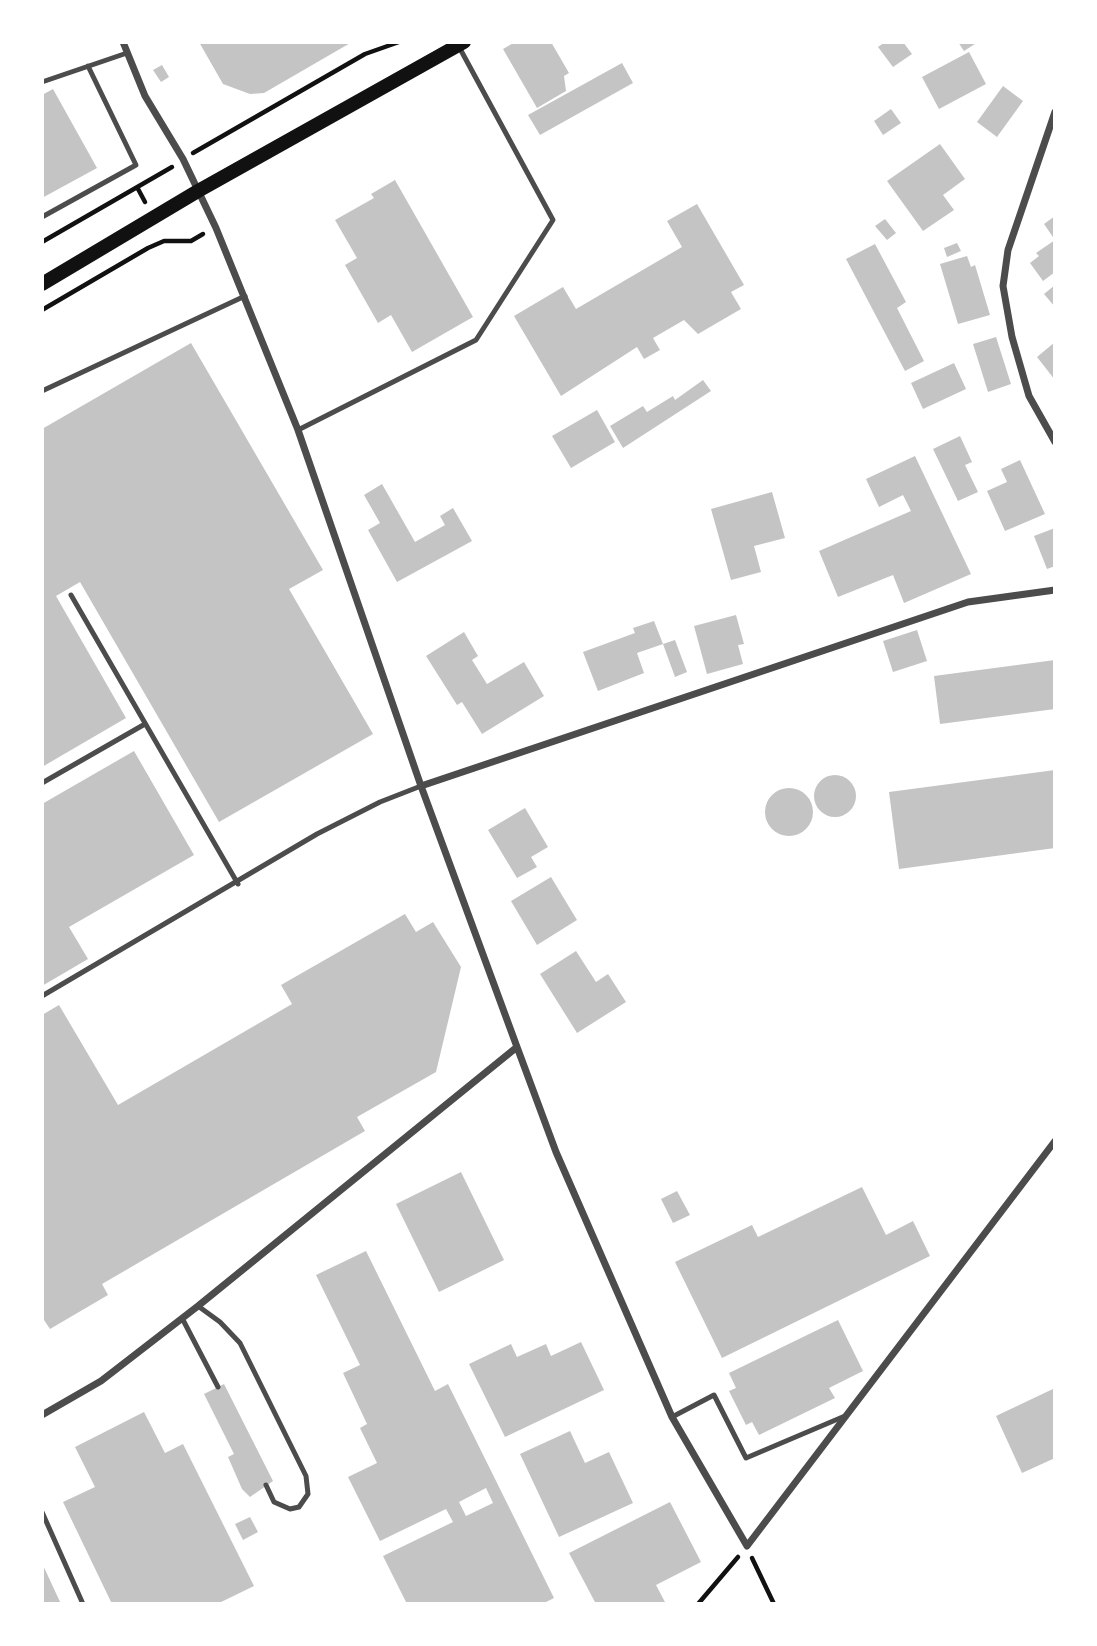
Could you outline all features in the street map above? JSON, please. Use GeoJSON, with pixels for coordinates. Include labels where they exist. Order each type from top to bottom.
{"type":"FeatureCollection","features":[{"type":"Feature","properties":{"kind":"main road"},"geometry":{"type":"LineString","coordinates":[[42,284],[198,191],[461,44]]}},
{"type":"Feature","properties":{"kind":"street"},"geometry":{"type":"LineString","coordinates":[[123,42],[145,96],[183,159],[216,228],[298,430],[421,786],[556,1152],[672,1417],[747,1546],[1055,1141]]}},
{"type":"Feature","properties":{"kind":"street"},"geometry":{"type":"LineString","coordinates":[[1055,112],[1008,250],[1003,286],[1012,337],[1029,396],[1055,442]]}},
{"type":"Feature","properties":{"kind":"street"},"geometry":{"type":"LineString","coordinates":[[421,786],[968,602],[1055,590]]}},
{"type":"Feature","properties":{"kind":"street"},"geometry":{"type":"LineString","coordinates":[[42,1415],[101,1381],[198,1306],[517,1047]]}},
{"type":"Feature","properties":{"kind":"lane"},"geometry":{"type":"LineString","coordinates":[[298,430],[476,340],[553,220],[461,44]]}},
{"type":"Feature","properties":{"kind":"lane"},"geometry":{"type":"LineString","coordinates":[[42,82],[127,53]]}},
{"type":"Feature","properties":{"kind":"lane"},"geometry":{"type":"LineString","coordinates":[[42,217],[136,165],[88,66]]}},
{"type":"Feature","properties":{"kind":"lane"},"geometry":{"type":"LineString","coordinates":[[42,391],[244,296]]}},
{"type":"Feature","properties":{"kind":"lane"},"geometry":{"type":"LineString","coordinates":[[71,595],[238,884]]}},
{"type":"Feature","properties":{"kind":"lane"},"geometry":{"type":"LineString","coordinates":[[42,783],[145,724]]}},
{"type":"Feature","properties":{"kind":"lane"},"geometry":{"type":"LineString","coordinates":[[42,996],[238,884],[317,834],[380,802],[421,786]]}},
{"type":"Feature","properties":{"kind":"lane"},"geometry":{"type":"LineString","coordinates":[[198,1306],[220,1322],[240,1343],[306,1476],[308,1494],[299,1507],[290,1510],[274,1502],[266,1485]]}},
{"type":"Feature","properties":{"kind":"lane"},"geometry":{"type":"LineString","coordinates":[[182,1318],[218,1387]]}},
{"type":"Feature","properties":{"kind":"lane"},"geometry":{"type":"LineString","coordinates":[[672,1417],[714,1395],[746,1458],[847,1415]]}},
{"type":"Feature","properties":{"kind":"lane"},"geometry":{"type":"LineString","coordinates":[[42,1512],[83,1604]]}},
{"type":"Feature","properties":{"kind":"path"},"geometry":{"type":"LineString","coordinates":[[42,242],[365,54],[399,42]]}},
{"type":"Feature","properties":{"kind":"path"},"geometry":{"type":"LineString","coordinates":[[42,310],[148,248],[164,241],[191,241],[216,228]]}},
{"type":"Feature","properties":{"kind":"path"},"geometry":{"type":"LineString","coordinates":[[698,1604],[747,1546],[774,1604]]}},
{"type":"Feature","properties":{"kind":"building"},"geometry":{"type":"Polygon","coordinates":[[[199,42],[352,42],[264,93],[250,94],[223,84],[199,42]]]}},
{"type":"Feature","properties":{"kind":"building"},"geometry":{"type":"Polygon","coordinates":[[[515,42],[551,42],[569,73],[564,76],[566,91],[537,108],[503,49],[515,42]]]}},
{"type":"Feature","properties":{"kind":"building"},"geometry":{"type":"Polygon","coordinates":[[[885,42],[903,42],[912,54],[893,67],[878,47],[885,42]]]}},
{"type":"Feature","properties":{"kind":"building"},"geometry":{"type":"Polygon","coordinates":[[[958,42],[978,42],[964,51],[958,42]]]}},
{"type":"Feature","properties":{"kind":"building"},"geometry":{"type":"Polygon","coordinates":[[[969,52],[986,84],[939,109],[922,77],[969,52]]]}},
{"type":"Feature","properties":{"kind":"building"},"geometry":{"type":"Polygon","coordinates":[[[622,63],[633,83],[540,135],[528,115],[622,63]]]}},
{"type":"Feature","properties":{"kind":"building"},"geometry":{"type":"Polygon","coordinates":[[[162,65],[169,77],[161,82],[153,70],[162,65]]]}},
{"type":"Feature","properties":{"kind":"building"},"geometry":{"type":"Polygon","coordinates":[[[1003,86],[1023,101],[997,137],[977,122],[1003,86]]]}},
{"type":"Feature","properties":{"kind":"building"},"geometry":{"type":"Polygon","coordinates":[[[53,89],[97,168],[42,198],[42,95],[53,89]]]}},
{"type":"Feature","properties":{"kind":"building"},"geometry":{"type":"Polygon","coordinates":[[[891,109],[901,123],[883,135],[874,121],[891,109]]]}},
{"type":"Feature","properties":{"kind":"building"},"geometry":{"type":"Polygon","coordinates":[[[940,144],[965,179],[943,195],[954,210],[923,231],[887,181],[940,144]]]}},
{"type":"Feature","properties":{"kind":"building"},"geometry":{"type":"Polygon","coordinates":[[[395,180],[473,317],[412,352],[391,315],[378,323],[345,265],[357,258],[335,220],[374,198],[371,194],[395,180]]]}},
{"type":"Feature","properties":{"kind":"building"},"geometry":{"type":"Polygon","coordinates":[[[697,204],[744,285],[731,292],[741,309],[698,334],[684,320],[653,338],[660,350],[644,359],[637,347],[561,396],[514,316],[563,287],[576,309],[682,247],[667,221],[697,204]]]}},
{"type":"Feature","properties":{"kind":"building"},"geometry":{"type":"Polygon","coordinates":[[[1055,216],[1055,240],[1044,224],[1055,216]]]}},
{"type":"Feature","properties":{"kind":"building"},"geometry":{"type":"Polygon","coordinates":[[[885,219],[896,233],[887,240],[875,226],[885,219]]]}},
{"type":"Feature","properties":{"kind":"building"},"geometry":{"type":"Polygon","coordinates":[[[1055,240],[1055,272],[1043,281],[1030,263],[1039,256],[1036,253],[1055,240]]]}},
{"type":"Feature","properties":{"kind":"building"},"geometry":{"type":"Polygon","coordinates":[[[957,243],[961,251],[947,257],[944,248],[957,243]]]}},
{"type":"Feature","properties":{"kind":"building"},"geometry":{"type":"Polygon","coordinates":[[[875,244],[906,302],[897,308],[924,361],[905,371],[846,259],[875,244]]]}},
{"type":"Feature","properties":{"kind":"building"},"geometry":{"type":"Polygon","coordinates":[[[967,256],[971,267],[975,265],[990,315],[958,324],[940,264],[967,256]]]}},
{"type":"Feature","properties":{"kind":"building"},"geometry":{"type":"Polygon","coordinates":[[[1055,285],[1055,307],[1044,294],[1055,285]]]}},
{"type":"Feature","properties":{"kind":"building"},"geometry":{"type":"Polygon","coordinates":[[[996,337],[1011,384],[988,392],[973,344],[996,337]]]}},
{"type":"Feature","properties":{"kind":"building"},"geometry":{"type":"Polygon","coordinates":[[[1055,342],[1055,380],[1037,357],[1055,342]]]}},
{"type":"Feature","properties":{"kind":"building"},"geometry":{"type":"Polygon","coordinates":[[[191,343],[323,570],[289,589],[373,734],[219,822],[80,582],[56,596],[126,718],[42,767],[42,429],[191,343]]]}},
{"type":"Feature","properties":{"kind":"building"},"geometry":{"type":"Polygon","coordinates":[[[954,363],[966,389],[923,409],[911,383],[954,363]]]}},
{"type":"Feature","properties":{"kind":"building"},"geometry":{"type":"Polygon","coordinates":[[[703,380],[711,391],[623,448],[610,426],[643,406],[647,412],[673,396],[675,400],[703,380]]]}},
{"type":"Feature","properties":{"kind":"building"},"geometry":{"type":"Polygon","coordinates":[[[597,410],[615,442],[571,468],[552,436],[597,410]]]}},
{"type":"Feature","properties":{"kind":"building"},"geometry":{"type":"Polygon","coordinates":[[[960,436],[972,462],[965,465],[978,492],[958,501],[933,449],[960,436]]]}},
{"type":"Feature","properties":{"kind":"building"},"geometry":{"type":"Polygon","coordinates":[[[915,456],[971,574],[904,603],[893,575],[838,597],[819,551],[911,511],[903,495],[879,507],[866,479],[915,456]]]}},
{"type":"Feature","properties":{"kind":"building"},"geometry":{"type":"Polygon","coordinates":[[[1020,460],[1045,514],[1005,531],[987,491],[1007,482],[1001,469],[1020,460]]]}},
{"type":"Feature","properties":{"kind":"building"},"geometry":{"type":"Polygon","coordinates":[[[382,484],[415,542],[445,525],[440,516],[453,508],[472,541],[397,582],[368,530],[380,523],[364,495],[382,484]]]}},
{"type":"Feature","properties":{"kind":"building"},"geometry":{"type":"Polygon","coordinates":[[[772,492],[785,538],[754,546],[761,572],[731,580],[711,509],[772,492]]]}},
{"type":"Feature","properties":{"kind":"building"},"geometry":{"type":"Polygon","coordinates":[[[1055,528],[1055,566],[1047,569],[1034,536],[1055,528]]]}},
{"type":"Feature","properties":{"kind":"building"},"geometry":{"type":"Polygon","coordinates":[[[736,615],[744,644],[738,645],[743,664],[707,674],[694,626],[736,615]]]}},
{"type":"Feature","properties":{"kind":"building"},"geometry":{"type":"Polygon","coordinates":[[[654,621],[663,644],[637,653],[644,673],[598,691],[583,652],[635,633],[633,628],[654,621]]]}},
{"type":"Feature","properties":{"kind":"building"},"geometry":{"type":"Polygon","coordinates":[[[917,630],[927,661],[893,672],[883,641],[917,630]]]}},
{"type":"Feature","properties":{"kind":"building"},"geometry":{"type":"Polygon","coordinates":[[[464,632],[478,656],[472,660],[487,684],[524,662],[544,696],[482,734],[462,702],[457,705],[426,656],[464,632]]]}},
{"type":"Feature","properties":{"kind":"building"},"geometry":{"type":"Polygon","coordinates":[[[675,640],[687,672],[675,677],[663,644],[675,640]]]}},
{"type":"Feature","properties":{"kind":"building"},"geometry":{"type":"Polygon","coordinates":[[[1055,660],[1055,709],[940,724],[934,676],[1055,660]]]}},
{"type":"Feature","properties":{"kind":"building"},"geometry":{"type":"Polygon","coordinates":[[[134,751],[194,855],[69,927],[88,959],[42,986],[42,804],[134,751]]]}},
{"type":"Feature","properties":{"kind":"building"},"geometry":{"type":"Polygon","coordinates":[[[1055,770],[1055,848],[899,869],[889,792],[1055,770]]]}},
{"type":"Feature","properties":{"kind":"building"},"geometry":{"type":"Polygon","coordinates":[[[835,775],[850,781],[856,796],[850,811],[835,817],[820,811],[814,796],[820,781],[835,775]]]}},
{"type":"Feature","properties":{"kind":"building"},"geometry":{"type":"Polygon","coordinates":[[[789,788],[806,795],[813,812],[806,829],[789,836],[772,829],[765,812],[772,795],[789,788]]]}},
{"type":"Feature","properties":{"kind":"building"},"geometry":{"type":"Polygon","coordinates":[[[525,808],[548,847],[531,857],[537,867],[517,878],[488,830],[525,808]]]}},
{"type":"Feature","properties":{"kind":"building"},"geometry":{"type":"Polygon","coordinates":[[[551,877],[577,920],[537,945],[511,901],[551,877]]]}},
{"type":"Feature","properties":{"kind":"building"},"geometry":{"type":"Polygon","coordinates":[[[405,914],[416,932],[433,922],[461,967],[436,1072],[357,1117],[365,1131],[102,1284],[108,1295],[50,1329],[42,1317],[42,1015],[59,1005],[118,1105],[292,1004],[281,985],[405,914]]]}},
{"type":"Feature","properties":{"kind":"building"},"geometry":{"type":"Polygon","coordinates":[[[576,951],[596,982],[608,974],[626,1002],[577,1033],[540,974],[576,951]]]}},
{"type":"Feature","properties":{"kind":"building"},"geometry":{"type":"Polygon","coordinates":[[[461,1172],[504,1260],[439,1292],[396,1204],[461,1172]]]}},
{"type":"Feature","properties":{"kind":"building"},"geometry":{"type":"Polygon","coordinates":[[[862,1187],[886,1235],[913,1221],[930,1256],[722,1358],[675,1262],[752,1225],[758,1237],[862,1187]]]}},
{"type":"Feature","properties":{"kind":"building"},"geometry":{"type":"Polygon","coordinates":[[[677,1191],[690,1215],[673,1223],[661,1199],[677,1191]]]}},
{"type":"Feature","properties":{"kind":"building"},"geometry":{"type":"Polygon","coordinates":[[[366,1251],[435,1391],[448,1384],[554,1598],[542,1604],[407,1604],[383,1556],[453,1522],[446,1509],[380,1541],[348,1477],[377,1463],[360,1428],[367,1424],[343,1373],[360,1365],[316,1275],[366,1251]],[[486,1488],[459,1502],[466,1516],[493,1503],[486,1488]]]}},
{"type":"Feature","properties":{"kind":"building"},"geometry":{"type":"Polygon","coordinates":[[[838,1320],[863,1371],[829,1388],[835,1398],[759,1435],[752,1422],[746,1425],[729,1391],[736,1388],[729,1373],[838,1320]]]}},
{"type":"Feature","properties":{"kind":"building"},"geometry":{"type":"Polygon","coordinates":[[[581,1342],[604,1390],[505,1437],[469,1364],[511,1344],[517,1357],[546,1344],[551,1356],[581,1342]]]}},
{"type":"Feature","properties":{"kind":"building"},"geometry":{"type":"Polygon","coordinates":[[[224,1384],[273,1481],[250,1497],[242,1489],[228,1457],[234,1454],[204,1394],[224,1384]]]}},
{"type":"Feature","properties":{"kind":"building"},"geometry":{"type":"Polygon","coordinates":[[[1055,1388],[1055,1458],[1022,1473],[996,1416],[1055,1388]]]}},
{"type":"Feature","properties":{"kind":"building"},"geometry":{"type":"Polygon","coordinates":[[[144,1412],[165,1453],[183,1444],[254,1586],[217,1604],[112,1604],[63,1502],[95,1487],[75,1447],[144,1412]]]}},
{"type":"Feature","properties":{"kind":"building"},"geometry":{"type":"Polygon","coordinates":[[[570,1431],[585,1463],[609,1452],[633,1503],[559,1537],[520,1454],[570,1431]]]}},
{"type":"Feature","properties":{"kind":"building"},"geometry":{"type":"Polygon","coordinates":[[[670,1502],[701,1562],[656,1585],[666,1604],[596,1604],[569,1553],[670,1502]]]}},
{"type":"Feature","properties":{"kind":"building"},"geometry":{"type":"Polygon","coordinates":[[[250,1517],[258,1532],[243,1540],[235,1524],[250,1517]]]}},
{"type":"Feature","properties":{"kind":"building"},"geometry":{"type":"Polygon","coordinates":[[[42,1563],[61,1604],[42,1604],[42,1563]]]}}]}
